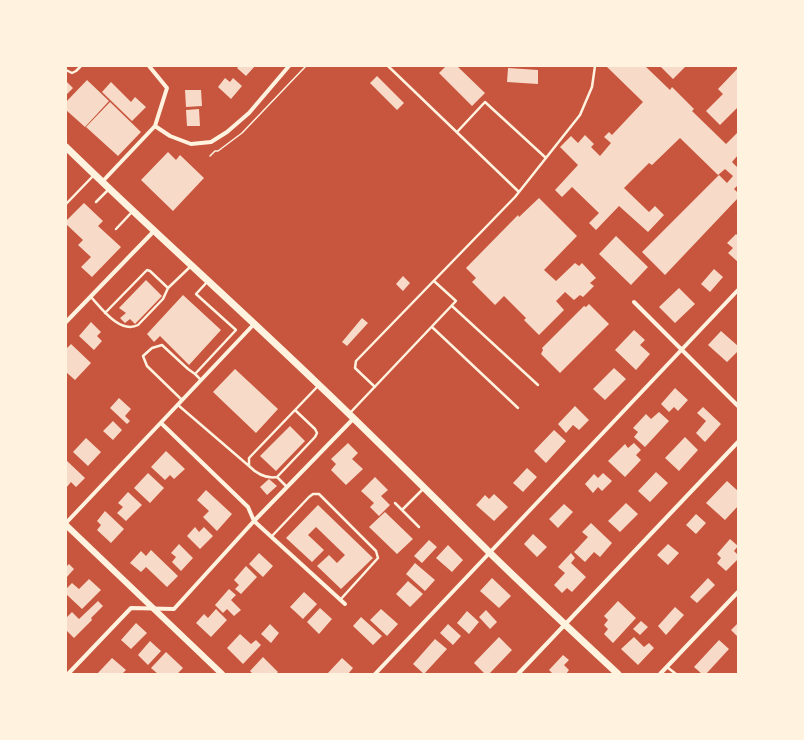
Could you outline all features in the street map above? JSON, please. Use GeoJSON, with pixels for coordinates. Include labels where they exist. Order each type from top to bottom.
{"type":"FeatureCollection","features":[{"type":"Feature","properties":{"kind":"main road"},"geometry":{"type":"LineString","coordinates":[[66,147],[154,231],[255,323],[352,416],[490,553],[618,674]]}},
{"type":"Feature","properties":{"kind":"street"},"geometry":{"type":"LineString","coordinates":[[102,182],[155,126],[167,88],[149,66]]}},
{"type":"Feature","properties":{"kind":"street"},"geometry":{"type":"LineString","coordinates":[[155,126],[170,136],[191,144],[210,142],[227,132],[249,113],[289,66]]}},
{"type":"Feature","properties":{"kind":"street"},"geometry":{"type":"LineString","coordinates":[[66,322],[154,231]]}},
{"type":"Feature","properties":{"kind":"street"},"geometry":{"type":"LineString","coordinates":[[375,674],[738,290]]}},
{"type":"Feature","properties":{"kind":"street"},"geometry":{"type":"LineString","coordinates":[[634,302],[738,406]]}},
{"type":"Feature","properties":{"kind":"street"},"geometry":{"type":"LineString","coordinates":[[217,673],[154,608],[66,524],[255,323]]}},
{"type":"Feature","properties":{"kind":"street"},"geometry":{"type":"LineString","coordinates":[[68,674],[131,608],[174,609],[352,416]]}},
{"type":"Feature","properties":{"kind":"street"},"geometry":{"type":"LineString","coordinates":[[161,423],[248,507],[254,521],[345,604]]}},
{"type":"Feature","properties":{"kind":"street"},"geometry":{"type":"LineString","coordinates":[[518,674],[738,442]]}},
{"type":"Feature","properties":{"kind":"street"},"geometry":{"type":"LineString","coordinates":[[660,674],[738,592]]}},
{"type":"Feature","properties":{"kind":"lane"},"geometry":{"type":"LineString","coordinates":[[66,70],[72,73],[81,66]]}},
{"type":"Feature","properties":{"kind":"lane"},"geometry":{"type":"LineString","coordinates":[[388,66],[519,192]]}},
{"type":"Feature","properties":{"kind":"lane"},"geometry":{"type":"LineString","coordinates":[[375,387],[355,368],[356,361],[516,197],[580,115],[592,87],[595,66]]}},
{"type":"Feature","properties":{"kind":"lane"},"geometry":{"type":"LineString","coordinates":[[457,132],[485,102],[546,158]]}},
{"type":"Feature","properties":{"kind":"lane"},"geometry":{"type":"LineString","coordinates":[[66,204],[94,174]]}},
{"type":"Feature","properties":{"kind":"lane"},"geometry":{"type":"LineString","coordinates":[[96,202],[109,188]]}},
{"type":"Feature","properties":{"kind":"lane"},"geometry":{"type":"LineString","coordinates":[[116,229],[133,211]]}},
{"type":"Feature","properties":{"kind":"lane"},"geometry":{"type":"LineString","coordinates":[[90,297],[112,320],[128,328],[132,328],[138,325],[163,299],[168,288],[192,265]]}},
{"type":"Feature","properties":{"kind":"lane"},"geometry":{"type":"LineString","coordinates":[[105,313],[146,270],[150,271],[168,288]]}},
{"type":"Feature","properties":{"kind":"lane"},"geometry":{"type":"LineString","coordinates":[[352,416],[375,387],[456,301],[434,280]]}},
{"type":"Feature","properties":{"kind":"lane"},"geometry":{"type":"LineString","coordinates":[[195,374],[236,330],[196,294],[208,281]]}},
{"type":"Feature","properties":{"kind":"lane"},"geometry":{"type":"LineString","coordinates":[[452,306],[538,385]]}},
{"type":"Feature","properties":{"kind":"lane"},"geometry":{"type":"LineString","coordinates":[[432,327],[518,408]]}},
{"type":"Feature","properties":{"kind":"lane"},"geometry":{"type":"LineString","coordinates":[[183,400],[147,366],[143,356],[152,348],[162,345],[201,380]]}},
{"type":"Feature","properties":{"kind":"lane"},"geometry":{"type":"LineString","coordinates":[[249,466],[249,458],[319,385]]}},
{"type":"Feature","properties":{"kind":"lane"},"geometry":{"type":"LineString","coordinates":[[178,405],[259,474],[277,478],[287,487]]}},
{"type":"Feature","properties":{"kind":"lane"},"geometry":{"type":"LineString","coordinates":[[277,478],[317,434],[315,428],[295,410]]}},
{"type":"Feature","properties":{"kind":"lane"},"geometry":{"type":"LineString","coordinates":[[402,510],[425,488]]}},
{"type":"Feature","properties":{"kind":"lane"},"geometry":{"type":"LineString","coordinates":[[271,537],[309,497],[313,494],[319,494],[376,551],[378,558],[340,600]]}},
{"type":"Feature","properties":{"kind":"lane"},"geometry":{"type":"LineString","coordinates":[[395,503],[419,527]]}},
{"type":"Feature","properties":{"kind":"lane"},"geometry":{"type":"LineString","coordinates":[[667,667],[676,674]]}},
{"type":"Feature","properties":{"kind":"path"},"geometry":{"type":"LineString","coordinates":[[210,156],[242,133],[306,66]]}},
{"type":"Feature","properties":{"kind":"building"},"geometry":{"type":"Polygon","coordinates":[[[239,66],[255,66],[246,76],[237,68],[239,66]]]}},
{"type":"Feature","properties":{"kind":"building"},"geometry":{"type":"Polygon","coordinates":[[[446,66],[457,66],[485,93],[472,106],[439,73],[446,66]]]}},
{"type":"Feature","properties":{"kind":"building"},"geometry":{"type":"Polygon","coordinates":[[[606,66],[645,66],[670,90],[672,87],[694,109],[692,111],[726,144],[738,132],[738,155],[732,162],[738,168],[738,185],[734,189],[738,193],[738,198],[665,275],[642,252],[719,175],[727,183],[733,176],[725,169],[718,175],[680,138],[652,165],[649,163],[624,188],[649,212],[655,206],[664,215],[648,232],[619,206],[596,230],[589,223],[599,213],[572,187],[562,197],[555,190],[578,165],[560,147],[571,136],[578,143],[585,135],[594,144],[591,147],[600,156],[611,143],[604,137],[609,132],[612,135],[643,102],[606,66]]]}},
{"type":"Feature","properties":{"kind":"building"},"geometry":{"type":"Polygon","coordinates":[[[660,66],[686,66],[673,79],[660,66]]]}},
{"type":"Feature","properties":{"kind":"building"},"geometry":{"type":"Polygon","coordinates":[[[508,68],[538,70],[538,84],[507,82],[508,68]]]}},
{"type":"Feature","properties":{"kind":"building"},"geometry":{"type":"Polygon","coordinates":[[[738,68],[738,107],[720,125],[706,111],[723,94],[718,89],[738,68]]]}},
{"type":"Feature","properties":{"kind":"building"},"geometry":{"type":"Polygon","coordinates":[[[377,76],[404,103],[397,110],[370,83],[377,76]]]}},
{"type":"Feature","properties":{"kind":"building"},"geometry":{"type":"Polygon","coordinates":[[[225,78],[230,82],[233,78],[242,86],[231,99],[218,87],[225,78]]]}},
{"type":"Feature","properties":{"kind":"building"},"geometry":{"type":"Polygon","coordinates":[[[87,80],[109,101],[85,127],[66,110],[66,102],[87,80]]]}},
{"type":"Feature","properties":{"kind":"building"},"geometry":{"type":"Polygon","coordinates":[[[66,81],[73,88],[66,95],[66,81]]]}},
{"type":"Feature","properties":{"kind":"building"},"geometry":{"type":"Polygon","coordinates":[[[111,82],[131,102],[135,97],[146,107],[132,121],[102,92],[111,82]]]}},
{"type":"Feature","properties":{"kind":"building"},"geometry":{"type":"Polygon","coordinates":[[[185,90],[201,90],[202,106],[186,107],[185,90]]]}},
{"type":"Feature","properties":{"kind":"building"},"geometry":{"type":"Polygon","coordinates":[[[110,102],[141,132],[118,156],[86,127],[110,102]]]}},
{"type":"Feature","properties":{"kind":"building"},"geometry":{"type":"Polygon","coordinates":[[[199,109],[200,126],[187,126],[186,110],[199,109]]]}},
{"type":"Feature","properties":{"kind":"building"},"geometry":{"type":"Polygon","coordinates":[[[168,152],[176,160],[180,155],[204,178],[173,211],[141,180],[168,152]]]}},
{"type":"Feature","properties":{"kind":"building"},"geometry":{"type":"Polygon","coordinates":[[[539,198],[577,236],[544,270],[556,281],[575,263],[579,266],[582,263],[596,278],[590,283],[594,286],[583,297],[580,295],[574,300],[565,292],[556,301],[564,310],[539,335],[524,320],[526,318],[504,296],[495,305],[472,282],[476,278],[466,268],[518,215],[519,217],[539,198]]]}},
{"type":"Feature","properties":{"kind":"building"},"geometry":{"type":"Polygon","coordinates":[[[84,203],[103,221],[98,226],[121,247],[92,277],[81,267],[91,257],[78,245],[83,240],[66,224],[66,221],[84,203]]]}},
{"type":"Feature","properties":{"kind":"building"},"geometry":{"type":"Polygon","coordinates":[[[736,234],[738,236],[738,262],[728,253],[733,248],[727,243],[736,234]]]}},
{"type":"Feature","properties":{"kind":"building"},"geometry":{"type":"Polygon","coordinates":[[[616,236],[648,267],[631,285],[599,254],[616,236]]]}},
{"type":"Feature","properties":{"kind":"building"},"geometry":{"type":"Polygon","coordinates":[[[714,269],[723,277],[710,292],[701,284],[714,269]]]}},
{"type":"Feature","properties":{"kind":"building"},"geometry":{"type":"Polygon","coordinates":[[[403,276],[410,283],[403,291],[396,284],[403,276]]]}},
{"type":"Feature","properties":{"kind":"building"},"geometry":{"type":"Polygon","coordinates":[[[146,280],[162,296],[135,324],[130,319],[125,323],[120,318],[126,313],[119,308],[146,280]]]}},
{"type":"Feature","properties":{"kind":"building"},"geometry":{"type":"Polygon","coordinates":[[[679,288],[695,304],[675,323],[659,307],[679,288]]]}},
{"type":"Feature","properties":{"kind":"building"},"geometry":{"type":"Polygon","coordinates":[[[183,295],[221,330],[189,365],[160,336],[154,342],[147,334],[183,295]]]}},
{"type":"Feature","properties":{"kind":"building"},"geometry":{"type":"Polygon","coordinates":[[[589,304],[609,324],[560,373],[541,354],[543,350],[542,348],[584,306],[586,307],[589,304]]]}},
{"type":"Feature","properties":{"kind":"building"},"geometry":{"type":"Polygon","coordinates":[[[362,318],[368,323],[347,346],[342,342],[362,318]]]}},
{"type":"Feature","properties":{"kind":"building"},"geometry":{"type":"Polygon","coordinates":[[[91,322],[101,332],[97,336],[102,341],[94,350],[79,336],[91,322]]]}},
{"type":"Feature","properties":{"kind":"building"},"geometry":{"type":"Polygon","coordinates":[[[634,330],[645,340],[640,345],[650,354],[636,370],[615,350],[634,330]]]}},
{"type":"Feature","properties":{"kind":"building"},"geometry":{"type":"Polygon","coordinates":[[[721,331],[738,346],[738,351],[727,362],[708,345],[721,331]]]}},
{"type":"Feature","properties":{"kind":"building"},"geometry":{"type":"Polygon","coordinates":[[[71,344],[91,363],[75,380],[66,372],[66,349],[71,344]]]}},
{"type":"Feature","properties":{"kind":"building"},"geometry":{"type":"Polygon","coordinates":[[[614,368],[626,379],[605,400],[593,389],[614,368]]]}},
{"type":"Feature","properties":{"kind":"building"},"geometry":{"type":"Polygon","coordinates":[[[235,369],[278,409],[256,433],[213,392],[235,369]]]}},
{"type":"Feature","properties":{"kind":"building"},"geometry":{"type":"Polygon","coordinates":[[[675,388],[688,400],[678,411],[674,407],[669,412],[661,404],[675,388]]]}},
{"type":"Feature","properties":{"kind":"building"},"geometry":{"type":"Polygon","coordinates":[[[119,398],[131,409],[125,416],[130,421],[127,424],[110,408],[119,398]]]}},
{"type":"Feature","properties":{"kind":"building"},"geometry":{"type":"Polygon","coordinates":[[[575,406],[589,420],[579,430],[573,425],[566,433],[558,424],[575,406]]]}},
{"type":"Feature","properties":{"kind":"building"},"geometry":{"type":"Polygon","coordinates":[[[703,407],[721,424],[705,442],[696,433],[706,421],[697,413],[703,407]]]}},
{"type":"Feature","properties":{"kind":"building"},"geometry":{"type":"Polygon","coordinates":[[[659,412],[669,421],[645,447],[634,437],[638,432],[633,428],[646,414],[651,419],[659,412]]]}},
{"type":"Feature","properties":{"kind":"building"},"geometry":{"type":"Polygon","coordinates":[[[113,421],[122,430],[113,440],[103,431],[113,421]]]}},
{"type":"Feature","properties":{"kind":"building"},"geometry":{"type":"Polygon","coordinates":[[[290,426],[305,441],[276,471],[260,456],[290,426]]]}},
{"type":"Feature","properties":{"kind":"building"},"geometry":{"type":"Polygon","coordinates":[[[554,430],[566,441],[546,463],[534,451],[554,430]]]}},
{"type":"Feature","properties":{"kind":"building"},"geometry":{"type":"Polygon","coordinates":[[[685,437],[698,450],[679,471],[665,458],[685,437]]]}},
{"type":"Feature","properties":{"kind":"building"},"geometry":{"type":"Polygon","coordinates":[[[86,438],[101,452],[88,466],[73,452],[86,438]]]}},
{"type":"Feature","properties":{"kind":"building"},"geometry":{"type":"Polygon","coordinates":[[[348,443],[358,453],[352,459],[363,469],[346,485],[331,470],[336,464],[331,459],[348,443]]]}},
{"type":"Feature","properties":{"kind":"building"},"geometry":{"type":"Polygon","coordinates":[[[634,443],[641,450],[636,455],[641,460],[625,477],[608,461],[625,444],[628,448],[634,443]]]}},
{"type":"Feature","properties":{"kind":"building"},"geometry":{"type":"Polygon","coordinates":[[[166,451],[185,469],[174,479],[170,475],[165,480],[151,467],[166,451]]]}},
{"type":"Feature","properties":{"kind":"building"},"geometry":{"type":"Polygon","coordinates":[[[66,460],[85,478],[76,487],[71,482],[66,488],[66,460]]]}},
{"type":"Feature","properties":{"kind":"building"},"geometry":{"type":"Polygon","coordinates":[[[527,468],[537,477],[523,492],[513,483],[527,468]]]}},
{"type":"Feature","properties":{"kind":"building"},"geometry":{"type":"Polygon","coordinates":[[[656,472],[668,483],[650,502],[638,491],[656,472]]]}},
{"type":"Feature","properties":{"kind":"building"},"geometry":{"type":"Polygon","coordinates":[[[148,473],[164,488],[150,503],[134,488],[148,473]]]}},
{"type":"Feature","properties":{"kind":"building"},"geometry":{"type":"Polygon","coordinates":[[[603,473],[612,481],[602,491],[598,487],[593,493],[585,484],[594,474],[598,478],[603,473]]]}},
{"type":"Feature","properties":{"kind":"building"},"geometry":{"type":"Polygon","coordinates":[[[375,477],[388,490],[381,496],[390,505],[379,516],[370,507],[374,503],[361,491],[375,477]]]}},
{"type":"Feature","properties":{"kind":"building"},"geometry":{"type":"Polygon","coordinates":[[[269,479],[277,486],[267,495],[260,487],[269,479]]]}},
{"type":"Feature","properties":{"kind":"building"},"geometry":{"type":"Polygon","coordinates":[[[727,481],[738,491],[738,506],[725,520],[706,503],[727,481]]]}},
{"type":"Feature","properties":{"kind":"building"},"geometry":{"type":"Polygon","coordinates":[[[206,490],[232,514],[217,531],[203,517],[209,511],[197,500],[206,490]]]}},
{"type":"Feature","properties":{"kind":"building"},"geometry":{"type":"Polygon","coordinates":[[[128,492],[142,505],[126,521],[117,513],[123,507],[118,503],[128,492]]]}},
{"type":"Feature","properties":{"kind":"building"},"geometry":{"type":"Polygon","coordinates":[[[494,494],[508,507],[494,521],[476,505],[485,495],[489,499],[494,494]]]}},
{"type":"Feature","properties":{"kind":"building"},"geometry":{"type":"Polygon","coordinates":[[[626,503],[638,514],[620,532],[608,521],[626,503]]]}},
{"type":"Feature","properties":{"kind":"building"},"geometry":{"type":"Polygon","coordinates":[[[564,504],[573,512],[558,528],[549,519],[564,504]]]}},
{"type":"Feature","properties":{"kind":"building"},"geometry":{"type":"Polygon","coordinates":[[[318,505],[373,558],[341,589],[317,566],[329,555],[337,563],[345,555],[316,527],[308,535],[324,550],[312,562],[286,538],[318,505]]]}},
{"type":"Feature","properties":{"kind":"building"},"geometry":{"type":"Polygon","coordinates":[[[105,511],[124,529],[111,543],[97,530],[101,525],[97,521],[105,511]]]}},
{"type":"Feature","properties":{"kind":"building"},"geometry":{"type":"Polygon","coordinates":[[[385,512],[413,539],[397,554],[369,527],[385,512]]]}},
{"type":"Feature","properties":{"kind":"building"},"geometry":{"type":"Polygon","coordinates":[[[696,514],[706,523],[696,534],[686,525],[696,514]]]}},
{"type":"Feature","properties":{"kind":"building"},"geometry":{"type":"Polygon","coordinates":[[[591,523],[612,543],[600,557],[594,552],[585,562],[574,552],[588,537],[582,532],[591,523]]]}},
{"type":"Feature","properties":{"kind":"building"},"geometry":{"type":"Polygon","coordinates":[[[195,527],[199,532],[204,527],[213,536],[200,549],[187,536],[195,527]]]}},
{"type":"Feature","properties":{"kind":"building"},"geometry":{"type":"Polygon","coordinates":[[[533,534],[547,547],[537,557],[524,544],[533,534]]]}},
{"type":"Feature","properties":{"kind":"building"},"geometry":{"type":"Polygon","coordinates":[[[730,539],[738,546],[734,551],[738,555],[738,559],[726,571],[717,563],[721,558],[717,554],[730,539]]]}},
{"type":"Feature","properties":{"kind":"building"},"geometry":{"type":"Polygon","coordinates":[[[429,540],[437,547],[422,563],[414,556],[429,540]]]}},
{"type":"Feature","properties":{"kind":"building"},"geometry":{"type":"Polygon","coordinates":[[[179,544],[193,558],[181,571],[172,562],[176,557],[171,553],[179,544]]]}},
{"type":"Feature","properties":{"kind":"building"},"geometry":{"type":"Polygon","coordinates":[[[668,544],[679,553],[668,565],[657,555],[668,544]]]}},
{"type":"Feature","properties":{"kind":"building"},"geometry":{"type":"Polygon","coordinates":[[[448,545],[463,560],[452,572],[436,558],[448,545]]]}},
{"type":"Feature","properties":{"kind":"building"},"geometry":{"type":"Polygon","coordinates":[[[151,550],[178,576],[167,587],[146,567],[141,572],[130,563],[141,551],[146,556],[151,550]]]}},
{"type":"Feature","properties":{"kind":"building"},"geometry":{"type":"Polygon","coordinates":[[[259,553],[273,566],[263,577],[249,564],[259,553]]]}},
{"type":"Feature","properties":{"kind":"building"},"geometry":{"type":"Polygon","coordinates":[[[571,553],[575,558],[571,563],[586,577],[572,592],[567,588],[562,593],[554,585],[565,573],[558,567],[571,553]]]}},
{"type":"Feature","properties":{"kind":"building"},"geometry":{"type":"Polygon","coordinates":[[[415,563],[435,580],[425,591],[406,574],[415,563]]]}},
{"type":"Feature","properties":{"kind":"building"},"geometry":{"type":"Polygon","coordinates":[[[69,564],[74,569],[66,578],[66,567],[69,564]]]}},
{"type":"Feature","properties":{"kind":"building"},"geometry":{"type":"Polygon","coordinates":[[[246,566],[257,577],[241,594],[235,589],[239,585],[234,580],[246,566]]]}},
{"type":"Feature","properties":{"kind":"building"},"geometry":{"type":"Polygon","coordinates":[[[492,578],[511,596],[499,608],[480,591],[492,578]]]}},
{"type":"Feature","properties":{"kind":"building"},"geometry":{"type":"Polygon","coordinates":[[[708,578],[715,585],[697,603],[690,597],[708,578]]]}},
{"type":"Feature","properties":{"kind":"building"},"geometry":{"type":"Polygon","coordinates":[[[89,579],[101,590],[82,609],[66,594],[66,589],[72,583],[79,589],[89,579]]]}},
{"type":"Feature","properties":{"kind":"building"},"geometry":{"type":"Polygon","coordinates":[[[408,581],[423,594],[410,607],[396,594],[408,581]]]}},
{"type":"Feature","properties":{"kind":"building"},"geometry":{"type":"Polygon","coordinates":[[[229,589],[236,595],[231,600],[241,610],[234,616],[227,609],[223,613],[215,605],[229,589]]]}},
{"type":"Feature","properties":{"kind":"building"},"geometry":{"type":"Polygon","coordinates":[[[304,592],[317,604],[303,619],[290,607],[304,592]]]}},
{"type":"Feature","properties":{"kind":"building"},"geometry":{"type":"Polygon","coordinates":[[[98,601],[103,606],[91,618],[92,620],[74,638],[66,630],[66,618],[72,612],[79,619],[98,601]]]}},
{"type":"Feature","properties":{"kind":"building"},"geometry":{"type":"Polygon","coordinates":[[[618,601],[636,618],[613,643],[604,634],[608,629],[604,625],[608,620],[604,616],[618,601]]]}},
{"type":"Feature","properties":{"kind":"building"},"geometry":{"type":"Polygon","coordinates":[[[675,607],[684,615],[666,635],[658,626],[675,607]]]}},
{"type":"Feature","properties":{"kind":"building"},"geometry":{"type":"Polygon","coordinates":[[[320,608],[332,619],[319,634],[307,622],[320,608]]]}},
{"type":"Feature","properties":{"kind":"building"},"geometry":{"type":"Polygon","coordinates":[[[216,609],[227,620],[211,637],[196,623],[204,614],[208,618],[216,609]]]}},
{"type":"Feature","properties":{"kind":"building"},"geometry":{"type":"Polygon","coordinates":[[[381,609],[398,624],[387,636],[370,620],[381,609]]]}},
{"type":"Feature","properties":{"kind":"building"},"geometry":{"type":"Polygon","coordinates":[[[486,610],[497,622],[490,629],[479,617],[486,610]]]}},
{"type":"Feature","properties":{"kind":"building"},"geometry":{"type":"Polygon","coordinates":[[[467,611],[479,622],[469,634],[457,623],[467,611]]]}},
{"type":"Feature","properties":{"kind":"building"},"geometry":{"type":"Polygon","coordinates":[[[361,617],[382,636],[373,645],[353,626],[361,617]]]}},
{"type":"Feature","properties":{"kind":"building"},"geometry":{"type":"Polygon","coordinates":[[[641,621],[648,627],[640,635],[633,629],[641,621]]]}},
{"type":"Feature","properties":{"kind":"building"},"geometry":{"type":"Polygon","coordinates":[[[136,623],[147,633],[131,649],[121,640],[136,623]]]}},
{"type":"Feature","properties":{"kind":"building"},"geometry":{"type":"Polygon","coordinates":[[[738,623],[738,637],[731,630],[738,623]]]}},
{"type":"Feature","properties":{"kind":"building"},"geometry":{"type":"Polygon","coordinates":[[[270,624],[279,633],[271,643],[261,634],[270,624]]]}},
{"type":"Feature","properties":{"kind":"building"},"geometry":{"type":"Polygon","coordinates":[[[448,624],[461,636],[453,645],[440,633],[448,624]]]}},
{"type":"Feature","properties":{"kind":"building"},"geometry":{"type":"Polygon","coordinates":[[[240,634],[251,644],[256,640],[261,645],[243,664],[227,648],[240,634]]]}},
{"type":"Feature","properties":{"kind":"building"},"geometry":{"type":"Polygon","coordinates":[[[499,637],[512,650],[489,674],[485,674],[474,663],[499,637]]]}},
{"type":"Feature","properties":{"kind":"building"},"geometry":{"type":"Polygon","coordinates":[[[634,637],[644,647],[649,643],[654,648],[638,665],[621,649],[634,637]]]}},
{"type":"Feature","properties":{"kind":"building"},"geometry":{"type":"Polygon","coordinates":[[[435,639],[447,649],[424,674],[413,664],[435,639]]]}},
{"type":"Feature","properties":{"kind":"building"},"geometry":{"type":"Polygon","coordinates":[[[719,640],[729,649],[706,674],[702,674],[694,667],[719,640]]]}},
{"type":"Feature","properties":{"kind":"building"},"geometry":{"type":"Polygon","coordinates":[[[150,641],[161,651],[148,665],[138,655],[150,641]]]}},
{"type":"Feature","properties":{"kind":"building"},"geometry":{"type":"Polygon","coordinates":[[[166,652],[183,668],[177,674],[158,674],[151,668],[166,652]]]}},
{"type":"Feature","properties":{"kind":"building"},"geometry":{"type":"Polygon","coordinates":[[[563,655],[569,660],[564,665],[569,670],[566,674],[553,674],[549,670],[563,655]]]}},
{"type":"Feature","properties":{"kind":"building"},"geometry":{"type":"Polygon","coordinates":[[[263,657],[278,672],[276,674],[253,674],[250,671],[263,657]]]}},
{"type":"Feature","properties":{"kind":"building"},"geometry":{"type":"Polygon","coordinates":[[[112,658],[126,670],[122,674],[97,674],[112,658]]]}},
{"type":"Feature","properties":{"kind":"building"},"geometry":{"type":"Polygon","coordinates":[[[342,658],[353,668],[348,674],[327,674],[342,658]]]}}]}
